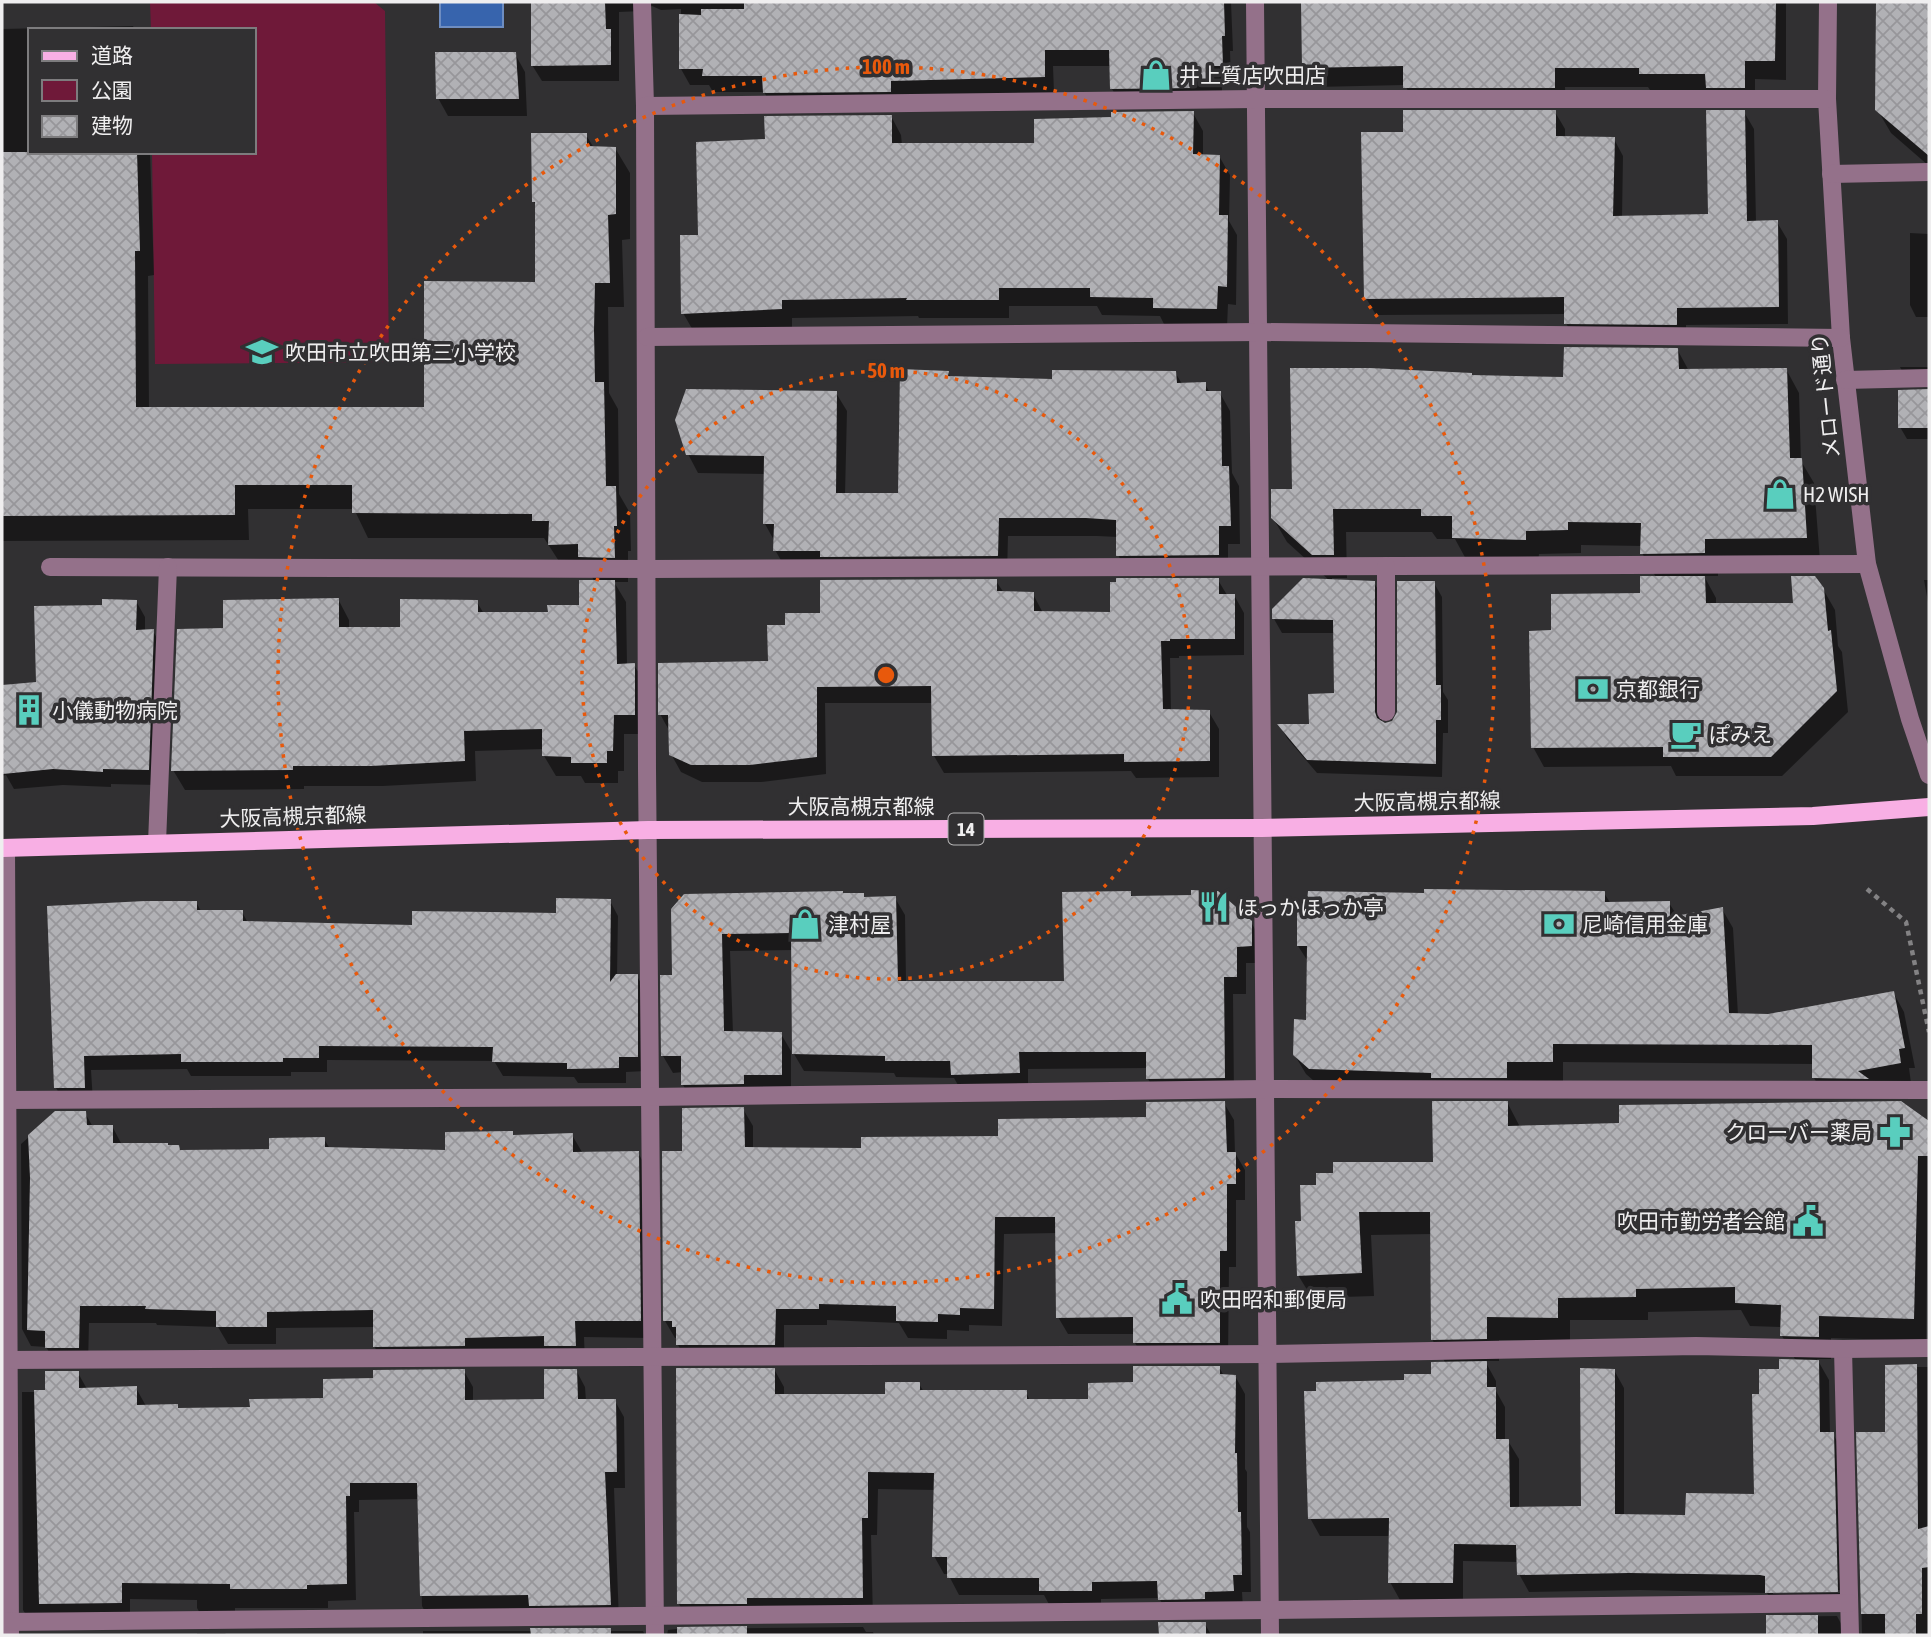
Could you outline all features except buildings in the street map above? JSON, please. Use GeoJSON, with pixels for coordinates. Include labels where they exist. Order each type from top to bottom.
{"type":"FeatureCollection","features":[{"type":"Feature","properties":{"kind":"main road","name":"大阪高槻京都線"},"geometry":{"type":"LineString","coordinates":[[4,848],[648,830],[1262,828],[1813,816],[1929,807]]}},
{"type":"Feature","properties":{"kind":"street"},"geometry":{"type":"LineString","coordinates":[[642,2],[646,106],[648,830],[655,1635]]}},
{"type":"Feature","properties":{"kind":"street"},"geometry":{"type":"LineString","coordinates":[[1255,2],[1270,1635]]}},
{"type":"Feature","properties":{"kind":"street","name":"メロード通り"},"geometry":{"type":"LineString","coordinates":[[1828,2],[1827,99],[1841,338],[1867,564],[1910,719],[1929,775]]}},
{"type":"Feature","properties":{"kind":"street"},"geometry":{"type":"LineString","coordinates":[[646,106],[1255,99],[1827,99]]}},
{"type":"Feature","properties":{"kind":"street"},"geometry":{"type":"LineString","coordinates":[[1831,174],[1929,172]]}},
{"type":"Feature","properties":{"kind":"street"},"geometry":{"type":"LineString","coordinates":[[647,337],[1259,332],[1841,338]]}},
{"type":"Feature","properties":{"kind":"street"},"geometry":{"type":"LineString","coordinates":[[1844,380],[1929,378]]}},
{"type":"Feature","properties":{"kind":"street"},"geometry":{"type":"LineString","coordinates":[[50,567],[648,569],[1867,564]]}},
{"type":"Feature","properties":{"kind":"street"},"geometry":{"type":"LineString","coordinates":[[1386,566],[1386,712]]}},
{"type":"Feature","properties":{"kind":"street"},"geometry":{"type":"LineString","coordinates":[[157,843],[168,567]]}},
{"type":"Feature","properties":{"kind":"street"},"geometry":{"type":"LineString","coordinates":[[4,848],[7,1626],[373,1626],[654,1615],[1270,1611],[1850,1602]]}},
{"type":"Feature","properties":{"kind":"street"},"geometry":{"type":"LineString","coordinates":[[4,1100],[650,1097],[1265,1089],[1929,1090]]}},
{"type":"Feature","properties":{"kind":"street"},"geometry":{"type":"LineString","coordinates":[[4,1360],[1268,1354],[1696,1346],[1929,1348]]}},
{"type":"Feature","properties":{"kind":"street"},"geometry":{"type":"LineString","coordinates":[[1843,1349],[1850,1635]]}},
{"type":"Feature","properties":{"kind":"path"},"geometry":{"type":"LineString","coordinates":[[1867,889],[1906,922],[1929,1032]]}},
{"type":"Feature","properties":{"kind":"green space"},"geometry":{"type":"Polygon","coordinates":[[[150,2],[374,2],[385,11],[389,362],[155,364],[152,154],[256,154],[256,28],[151,28],[150,2]]]}},
{"type":"Feature","properties":{"kind":"water"},"geometry":{"type":"Polygon","coordinates":[[[440,2],[503,2],[503,27],[440,27],[440,2]]]}},
{"type":"Feature","properties":{"kind":"place","name":"井上質店吹田店"},"geometry":{"type":"Point","coordinates":[1156,75]}},
{"type":"Feature","properties":{"kind":"place","name":"吹田市立吹田第三小学校"},"geometry":{"type":"Point","coordinates":[262,352]}},
{"type":"Feature","properties":{"kind":"place","name":"H2 WISH"},"geometry":{"type":"Point","coordinates":[1780,494]}},
{"type":"Feature","properties":{"kind":"place","name":"京都銀行"},"geometry":{"type":"Point","coordinates":[1593,689]}},
{"type":"Feature","properties":{"kind":"place","name":"小儀動物病院"},"geometry":{"type":"Point","coordinates":[29,710]}},
{"type":"Feature","properties":{"kind":"place","name":"ぽみえ"},"geometry":{"type":"Point","coordinates":[1686,734]}},
{"type":"Feature","properties":{"kind":"place","name":"ほっかほっか亭"},"geometry":{"type":"Point","coordinates":[1214,907]}},
{"type":"Feature","properties":{"kind":"place","name":"津村屋"},"geometry":{"type":"Point","coordinates":[805,924]}},
{"type":"Feature","properties":{"kind":"place","name":"尼崎信用金庫"},"geometry":{"type":"Point","coordinates":[1559,924]}},
{"type":"Feature","properties":{"kind":"place","name":"クローバー薬局"},"geometry":{"type":"Point","coordinates":[1895,1132]}},
{"type":"Feature","properties":{"kind":"place","name":"吹田市勤労者会館"},"geometry":{"type":"Point","coordinates":[1808,1221]}},
{"type":"Feature","properties":{"kind":"place","name":"吹田昭和郵便局"},"geometry":{"type":"Point","coordinates":[1177,1299]}}]}
